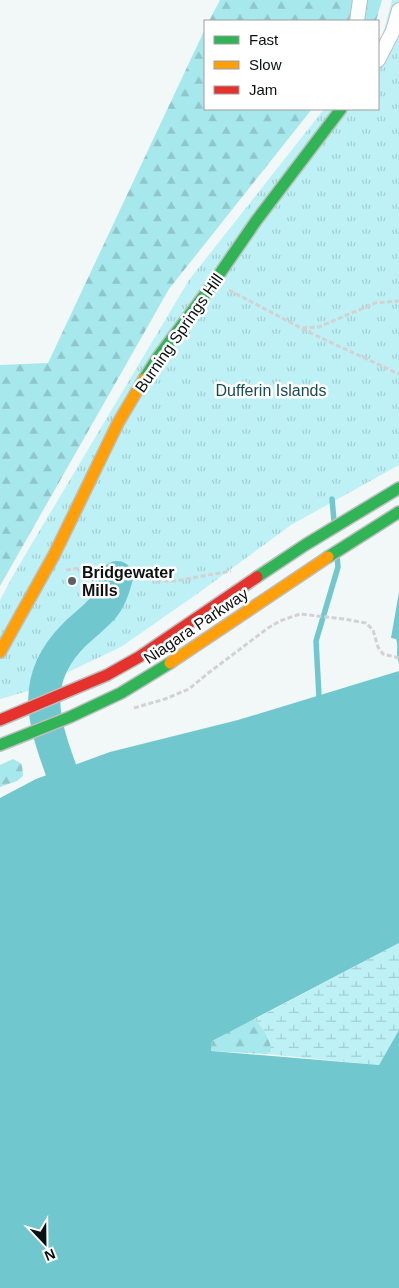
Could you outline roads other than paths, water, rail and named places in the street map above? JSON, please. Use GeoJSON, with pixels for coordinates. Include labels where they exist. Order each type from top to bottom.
{"type":"FeatureCollection","features":[{"type":"Feature","properties":{"kind":"main road","name":"Burning Springs Hill"},"geometry":{"type":"LineString","coordinates":[[0,652],[54,555],[118,423],[158,356],[214,282],[256,221],[341,110]]}},
{"type":"Feature","properties":{"kind":"main road","name":"Niagara Parkway"},"geometry":{"type":"LineString","coordinates":[[0,720],[86,685],[139,657],[305,545],[399,488]]}},
{"type":"Feature","properties":{"kind":"main road","name":"Niagara Parkway"},"geometry":{"type":"LineString","coordinates":[[0,745],[95,707],[146,679],[314,566],[399,512]]}},
{"type":"Feature","properties":{"kind":"street"},"geometry":{"type":"LineString","coordinates":[[357,20],[360,0]]}},
{"type":"Feature","properties":{"kind":"street"},"geometry":{"type":"LineString","coordinates":[[379,58],[393,30],[399,10]]}},
{"type":"Feature","properties":{"kind":"waterway"},"geometry":{"type":"LineString","coordinates":[[332,499],[334,521]]}},
{"type":"Feature","properties":{"kind":"waterway"},"geometry":{"type":"LineString","coordinates":[[319,697],[316,641],[338,567],[337,556]]}},
{"type":"Feature","properties":{"kind":"waterway"},"geometry":{"type":"LineString","coordinates":[[61,770],[45,716],[44,699],[46,683],[51,667],[60,651],[106,604],[112,594],[117,577]]}},
{"type":"Feature","properties":{"kind":"place","name":"Bridgewater Mills"},"geometry":{"type":"Point","coordinates":[72,581]}},
{"type":"Feature","properties":{"kind":"park label","name":"Dufferin Islands"},"geometry":{"type":"Point","coordinates":[271,390]}}]}
